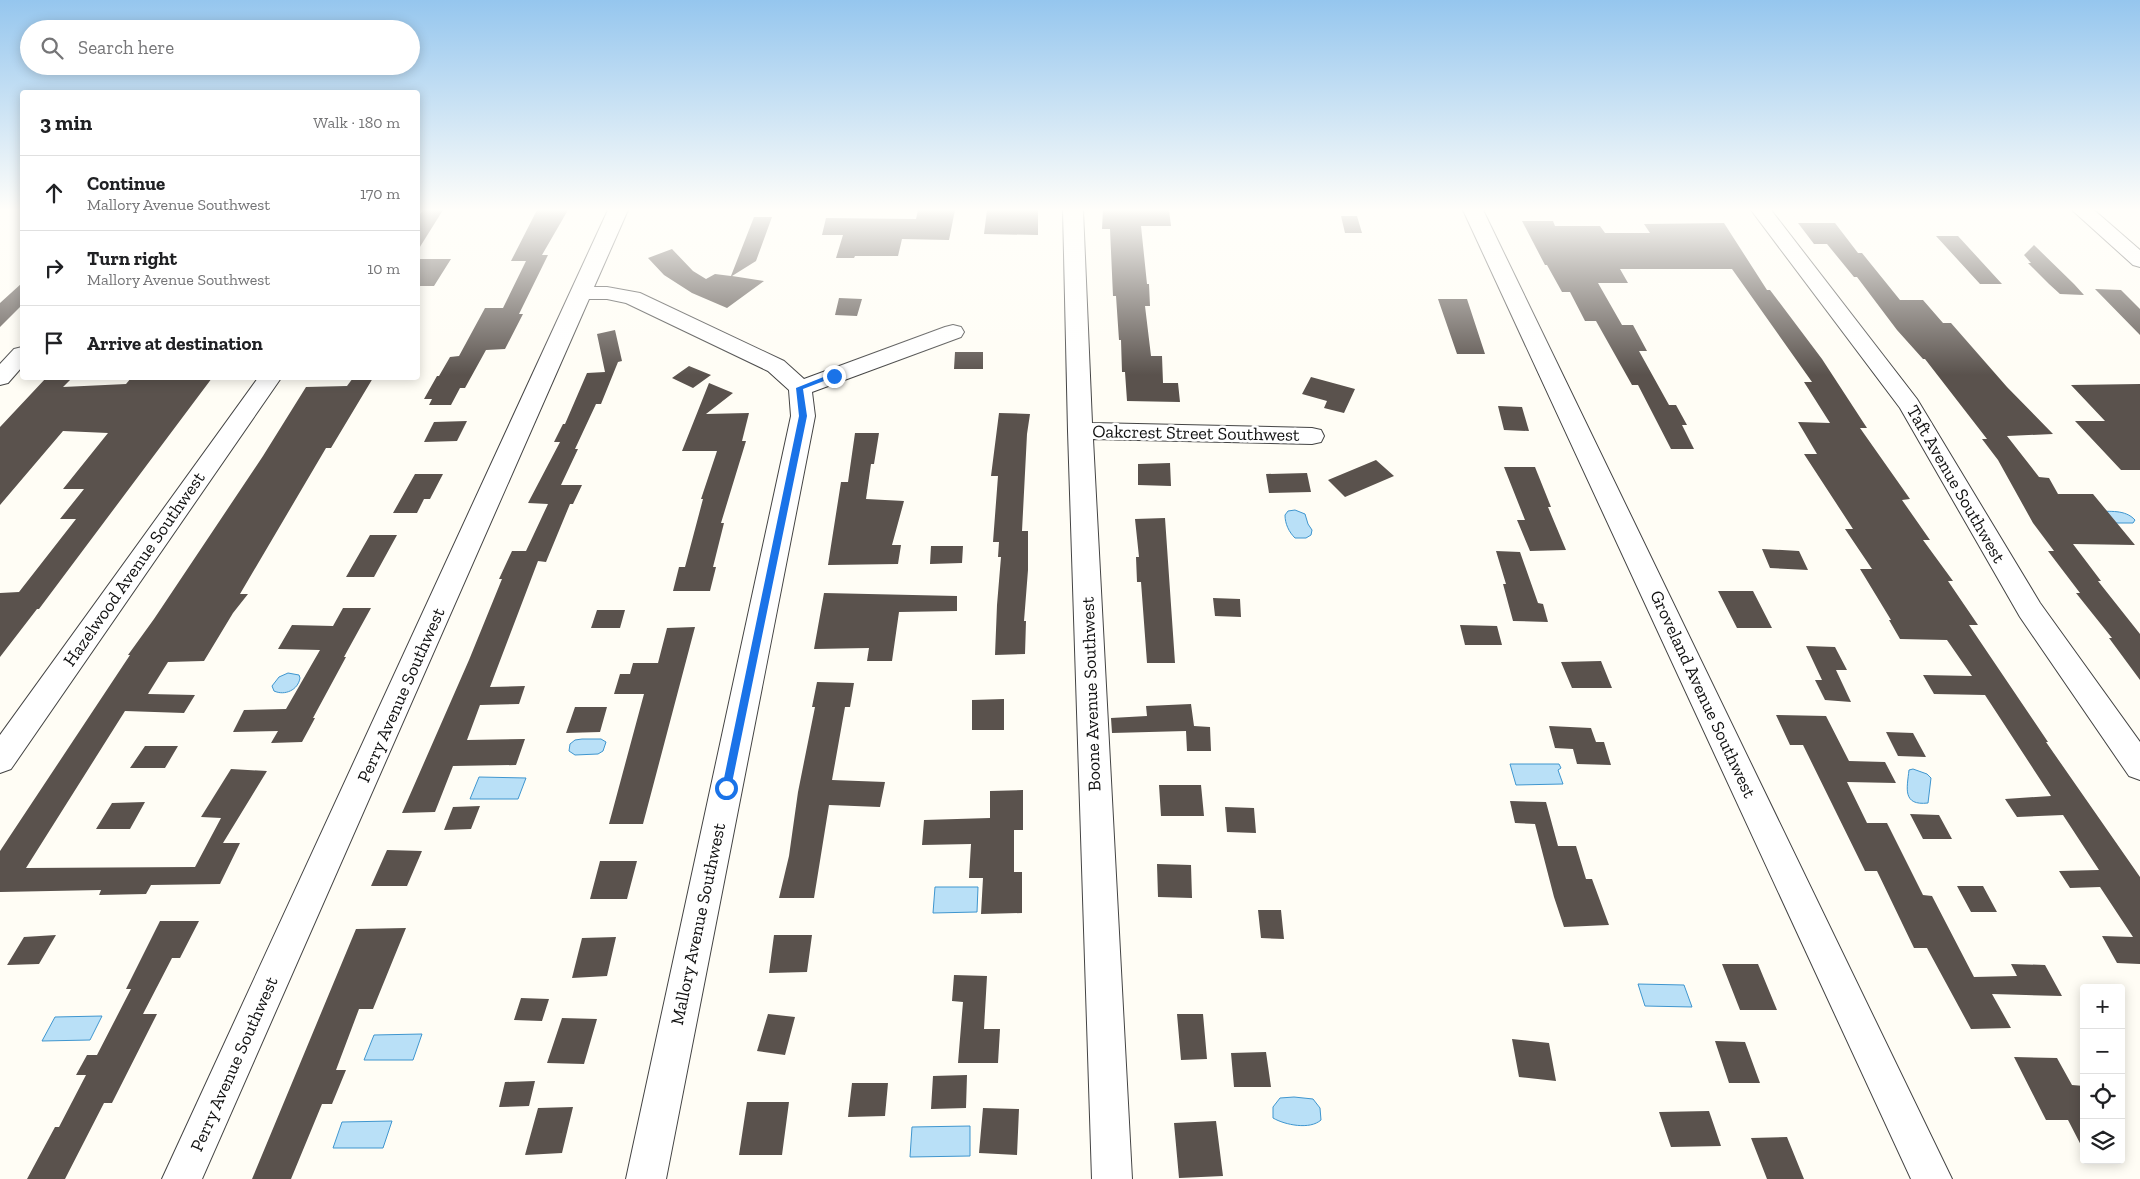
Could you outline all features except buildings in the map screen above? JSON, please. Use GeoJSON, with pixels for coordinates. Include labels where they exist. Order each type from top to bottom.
{"type":"FeatureCollection","features":[{"type":"Feature","properties":{"kind":"street","name":"Perry Avenue Southwest"},"geometry":{"type":"LineString","coordinates":[[182,1179],[594,265]]}},
{"type":"Feature","properties":{"kind":"street","name":"Boone Avenue Southwest"},"geometry":{"type":"LineString","coordinates":[[1075,265],[1080,431],[1112,1179]]}},
{"type":"Feature","properties":{"kind":"street","name":"Groveland Avenue Southwest"},"geometry":{"type":"LineString","coordinates":[[1499,265],[1932,1179]]}},
{"type":"Feature","properties":{"kind":"street","name":"Taft Avenue Southwest"},"geometry":{"type":"LineString","coordinates":[[1802,265],[1899,390],[1934,444],[2030,610],[2140,767]]}},
{"type":"Feature","properties":{"kind":"street"},"geometry":{"type":"LineString","coordinates":[[582,293],[607,292],[632,298],[776,366],[800,388],[953,332]]}},
{"type":"Feature","properties":{"kind":"street"},"geometry":{"type":"LineString","coordinates":[[0,378],[20,356]]}},
{"type":"Feature","properties":{"kind":"street","name":"Hazelwood Avenue Southwest"},"geometry":{"type":"LineString","coordinates":[[0,760],[268,380]]}},
{"type":"Feature","properties":{"kind":"street","name":"Mallory Avenue Southwest"},"geometry":{"type":"LineString","coordinates":[[646,1179],[803,416],[800,388]]}},
{"type":"Feature","properties":{"kind":"street","name":"Oakcrest Street Southwest"},"geometry":{"type":"LineString","coordinates":[[1080,431],[1312,436]]}},
{"type":"Feature","properties":{"kind":"water"},"geometry":{"type":"Polygon","coordinates":[[[1295,510],[1305,514],[1312,530],[1311,535],[1306,538],[1295,538],[1288,528],[1285,515],[1288,511],[1295,510]]]}},
{"type":"Feature","properties":{"kind":"water"},"geometry":{"type":"Polygon","coordinates":[[[2096,511],[2112,511],[2127,514],[2135,520],[2133,523],[2106,523],[2096,511]]]}},
{"type":"Feature","properties":{"kind":"water"},"geometry":{"type":"Polygon","coordinates":[[[288,673],[299,675],[300,678],[297,686],[287,692],[274,691],[272,686],[279,677],[288,673]]]}},
{"type":"Feature","properties":{"kind":"water"},"geometry":{"type":"Polygon","coordinates":[[[601,739],[606,742],[603,751],[598,754],[575,755],[569,751],[570,744],[575,740],[601,739]]]}},
{"type":"Feature","properties":{"kind":"water"},"geometry":{"type":"Polygon","coordinates":[[[1510,764],[1559,764],[1561,768],[1558,770],[1563,784],[1516,785],[1510,764]]]}},
{"type":"Feature","properties":{"kind":"water"},"geometry":{"type":"Polygon","coordinates":[[[1913,769],[1927,774],[1931,778],[1928,803],[1914,802],[1910,799],[1907,783],[1909,770],[1913,769]]]}},
{"type":"Feature","properties":{"kind":"water"},"geometry":{"type":"Polygon","coordinates":[[[479,777],[526,778],[518,799],[470,799],[479,777]]]}},
{"type":"Feature","properties":{"kind":"water"},"geometry":{"type":"Polygon","coordinates":[[[935,887],[978,887],[977,912],[933,913],[935,887]]]}},
{"type":"Feature","properties":{"kind":"water"},"geometry":{"type":"Polygon","coordinates":[[[1638,984],[1684,985],[1692,1007],[1645,1006],[1638,984]]]}},
{"type":"Feature","properties":{"kind":"water"},"geometry":{"type":"Polygon","coordinates":[[[102,1016],[90,1040],[42,1041],[55,1017],[102,1016]]]}},
{"type":"Feature","properties":{"kind":"water"},"geometry":{"type":"Polygon","coordinates":[[[422,1034],[413,1060],[364,1060],[374,1035],[422,1034]]]}},
{"type":"Feature","properties":{"kind":"water"},"geometry":{"type":"Polygon","coordinates":[[[1280,1098],[1313,1099],[1320,1108],[1321,1120],[1304,1126],[1284,1123],[1273,1118],[1273,1107],[1280,1098]]]}},
{"type":"Feature","properties":{"kind":"water"},"geometry":{"type":"Polygon","coordinates":[[[392,1121],[383,1148],[333,1148],[342,1122],[392,1121]]]}},
{"type":"Feature","properties":{"kind":"water"},"geometry":{"type":"Polygon","coordinates":[[[970,1126],[970,1156],[910,1157],[912,1127],[970,1126]]]}},
{"type":"Feature","properties":{"kind":"route"},"geometry":{"type":"LineString","coordinates":[[726,788],[803,416],[800,388],[834,376]]}}]}
